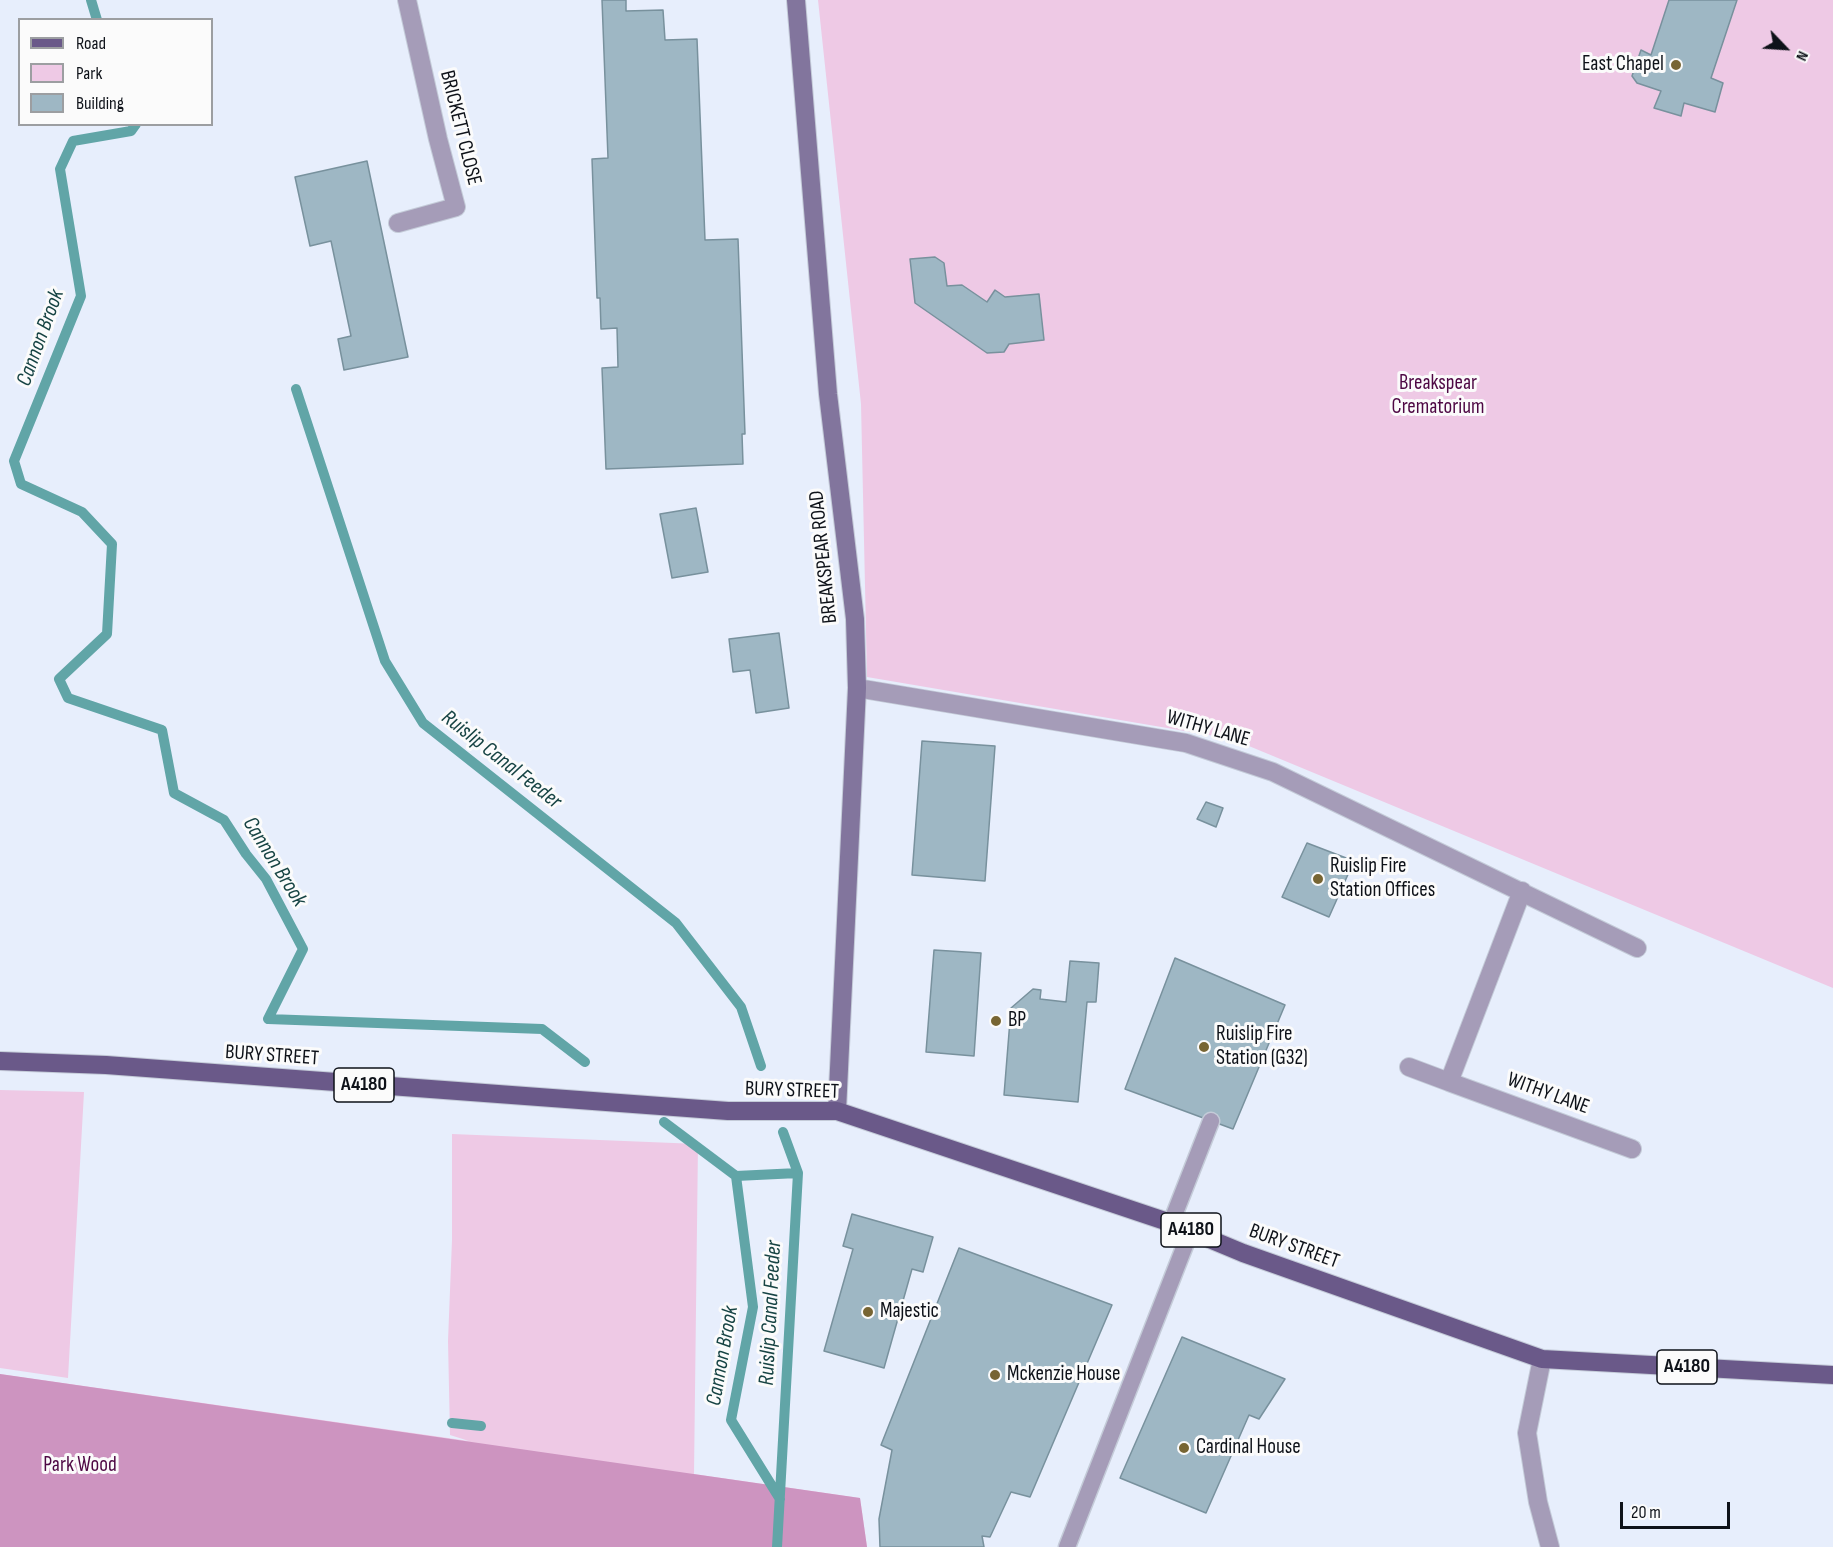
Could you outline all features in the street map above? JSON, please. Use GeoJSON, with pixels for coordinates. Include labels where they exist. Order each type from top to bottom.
{"type":"FeatureCollection","features":[{"type":"Feature","properties":{"kind":"main road","name":"BURY STREET"},"geometry":{"type":"LineString","coordinates":[[0,1061],[106,1065],[728,1111],[837,1111],[1191,1230],[1243,1253],[1542,1359]]}},
{"type":"Feature","properties":{"kind":"main road","name":"A4180"},"geometry":{"type":"LineString","coordinates":[[1542,1359],[1833,1375]]}},
{"type":"Feature","properties":{"kind":"street","name":"BRICKETT CLOSE"},"geometry":{"type":"LineString","coordinates":[[398,222],[456,207],[438,139],[407,0]]}},
{"type":"Feature","properties":{"kind":"street","name":"BREAKSPEAR ROAD"},"geometry":{"type":"LineString","coordinates":[[796,0],[828,394],[855,619],[857,688],[837,1111]]}},
{"type":"Feature","properties":{"kind":"street","name":"WITHY LANE"},"geometry":{"type":"LineString","coordinates":[[857,688],[1186,742],[1273,772],[1637,948]]}},
{"type":"Feature","properties":{"kind":"street"},"geometry":{"type":"LineString","coordinates":[[1449,1082],[1522,891]]}},
{"type":"Feature","properties":{"kind":"street","name":"WITHY LANE"},"geometry":{"type":"LineString","coordinates":[[1409,1067],[1632,1149]]}},
{"type":"Feature","properties":{"kind":"street"},"geometry":{"type":"LineString","coordinates":[[1542,1359],[1527,1433],[1538,1502],[1550,1547]]}},
{"type":"Feature","properties":{"kind":"lane"},"geometry":{"type":"LineString","coordinates":[[1171,1223],[1211,1121]]}},
{"type":"Feature","properties":{"kind":"lane"},"geometry":{"type":"LineString","coordinates":[[1067,1547],[1191,1230]]}},
{"type":"Feature","properties":{"kind":"green space","name":"Breakspear Crematorium"},"geometry":{"type":"Polygon","coordinates":[[[818,0],[1833,0],[1833,988],[1232,739],[867,677],[861,404],[818,0]]]}},
{"type":"Feature","properties":{"kind":"green space"},"geometry":{"type":"Polygon","coordinates":[[[0,1090],[84,1092],[68,1378],[0,1368],[0,1090]]]}},
{"type":"Feature","properties":{"kind":"green space"},"geometry":{"type":"Polygon","coordinates":[[[452,1134],[698,1144],[694,1474],[860,1498],[867,1547],[0,1547],[0,1374],[469,1441],[450,1435],[448,1341],[452,1240],[452,1134]]]}},
{"type":"Feature","properties":{"kind":"green space","name":"Park Wood"},"geometry":{"type":"Polygon","coordinates":[[[0,1374],[860,1498],[867,1547],[0,1547],[0,1374]]]}},
{"type":"Feature","properties":{"kind":"building"},"geometry":{"type":"Polygon","coordinates":[[[602,0],[626,0],[626,11],[663,10],[665,40],[697,39],[705,240],[738,239],[745,434],[742,434],[743,464],[606,469],[602,368],[618,367],[617,328],[601,329],[600,298],[597,298],[592,159],[608,158],[602,0]]]}},
{"type":"Feature","properties":{"kind":"building","name":"East Chapel"},"geometry":{"type":"Polygon","coordinates":[[[1669,0],[1737,0],[1711,78],[1723,83],[1715,112],[1684,103],[1681,116],[1654,108],[1661,91],[1637,83],[1632,76],[1641,50],[1651,55],[1669,0]]]}},
{"type":"Feature","properties":{"kind":"building"},"geometry":{"type":"Polygon","coordinates":[[[367,161],[408,357],[344,370],[338,339],[351,336],[331,241],[310,246],[295,177],[367,161]]]}},
{"type":"Feature","properties":{"kind":"building"},"geometry":{"type":"Polygon","coordinates":[[[935,257],[944,263],[947,286],[962,285],[987,302],[995,290],[1005,297],[1039,294],[1044,340],[1009,344],[1004,352],[987,353],[915,303],[910,259],[935,257]]]}},
{"type":"Feature","properties":{"kind":"building"},"geometry":{"type":"Polygon","coordinates":[[[696,508],[708,572],[672,578],[660,514],[696,508]]]}},
{"type":"Feature","properties":{"kind":"building"},"geometry":{"type":"Polygon","coordinates":[[[779,633],[789,708],[756,713],[750,670],[733,672],[729,639],[779,633]]]}},
{"type":"Feature","properties":{"kind":"building"},"geometry":{"type":"Polygon","coordinates":[[[922,741],[995,746],[985,881],[912,875],[922,741]]]}},
{"type":"Feature","properties":{"kind":"building"},"geometry":{"type":"Polygon","coordinates":[[[1206,802],[1223,808],[1216,827],[1197,819],[1206,802]]]}},
{"type":"Feature","properties":{"kind":"building","name":"Ruislip Fire Station Offices"},"geometry":{"type":"Polygon","coordinates":[[[1307,843],[1354,861],[1329,917],[1282,897],[1307,843]]]}},
{"type":"Feature","properties":{"kind":"building"},"geometry":{"type":"Polygon","coordinates":[[[934,950],[981,953],[974,1056],[926,1052],[934,950]]]}},
{"type":"Feature","properties":{"kind":"building","name":"Ruislip Fire Station (G32)"},"geometry":{"type":"Polygon","coordinates":[[[1175,958],[1285,1005],[1233,1129],[1125,1089],[1175,958]]]}},
{"type":"Feature","properties":{"kind":"building"},"geometry":{"type":"Polygon","coordinates":[[[1070,961],[1099,963],[1096,1002],[1087,1002],[1078,1102],[1004,1095],[1011,1008],[1033,989],[1041,990],[1040,999],[1066,1002],[1070,961]]]}},
{"type":"Feature","properties":{"kind":"building","name":"Majestic"},"geometry":{"type":"Polygon","coordinates":[[[852,1214],[933,1237],[923,1272],[912,1269],[884,1368],[824,1351],[853,1249],[843,1246],[852,1214]]]}},
{"type":"Feature","properties":{"kind":"building","name":"Mckenzie House"},"geometry":{"type":"Polygon","coordinates":[[[959,1248],[1112,1305],[1030,1497],[1011,1492],[990,1537],[982,1536],[984,1547],[880,1547],[879,1519],[892,1450],[881,1445],[959,1248]]]}},
{"type":"Feature","properties":{"kind":"building","name":"Cardinal House"},"geometry":{"type":"Polygon","coordinates":[[[1182,1337],[1285,1379],[1259,1419],[1249,1415],[1206,1513],[1120,1478],[1182,1337]]]}},
{"type":"Feature","properties":{"kind":"waterway","name":"Cannon Brook"},"geometry":{"type":"LineString","coordinates":[[91,0],[96,18]]}},
{"type":"Feature","properties":{"kind":"waterway","name":"Cannon Brook"},"geometry":{"type":"LineString","coordinates":[[135,126],[131,131],[73,141],[60,169],[81,296],[14,461],[21,484],[82,512],[112,544],[107,634],[59,679],[68,698],[162,730],[174,793],[224,820],[266,879],[303,949],[268,1019],[542,1029],[585,1062]]}},
{"type":"Feature","properties":{"kind":"waterway","name":"Ruislip Canal Feeder"},"geometry":{"type":"LineString","coordinates":[[296,389],[385,661],[423,723],[676,923],[741,1007],[761,1066]]}},
{"type":"Feature","properties":{"kind":"waterway","name":"Cannon Brook"},"geometry":{"type":"LineString","coordinates":[[664,1122],[736,1176],[753,1307],[731,1420],[780,1499]]}},
{"type":"Feature","properties":{"kind":"waterway","name":"Ruislip Canal Feeder"},"geometry":{"type":"LineString","coordinates":[[777,1547],[798,1173],[783,1132]]}},
{"type":"Feature","properties":{"kind":"waterway"},"geometry":{"type":"LineString","coordinates":[[736,1176],[798,1173]]}},
{"type":"Feature","properties":{"kind":"waterway"},"geometry":{"type":"LineString","coordinates":[[452,1423],[481,1426]]}},
{"type":"Feature","properties":{"kind":"place","name":"East Chapel"},"geometry":{"type":"Point","coordinates":[1676,65]}},
{"type":"Feature","properties":{"kind":"place","name":"Ruislip Fire Station Offices"},"geometry":{"type":"Point","coordinates":[1318,879]}},
{"type":"Feature","properties":{"kind":"place","name":"BP"},"geometry":{"type":"Point","coordinates":[996,1021]}},
{"type":"Feature","properties":{"kind":"place","name":"Ruislip Fire Station (G32)"},"geometry":{"type":"Point","coordinates":[1204,1047]}},
{"type":"Feature","properties":{"kind":"place","name":"Majestic"},"geometry":{"type":"Point","coordinates":[868,1312]}},
{"type":"Feature","properties":{"kind":"place","name":"Mckenzie House"},"geometry":{"type":"Point","coordinates":[995,1375]}},
{"type":"Feature","properties":{"kind":"place","name":"Cardinal House"},"geometry":{"type":"Point","coordinates":[1184,1448]}}]}
